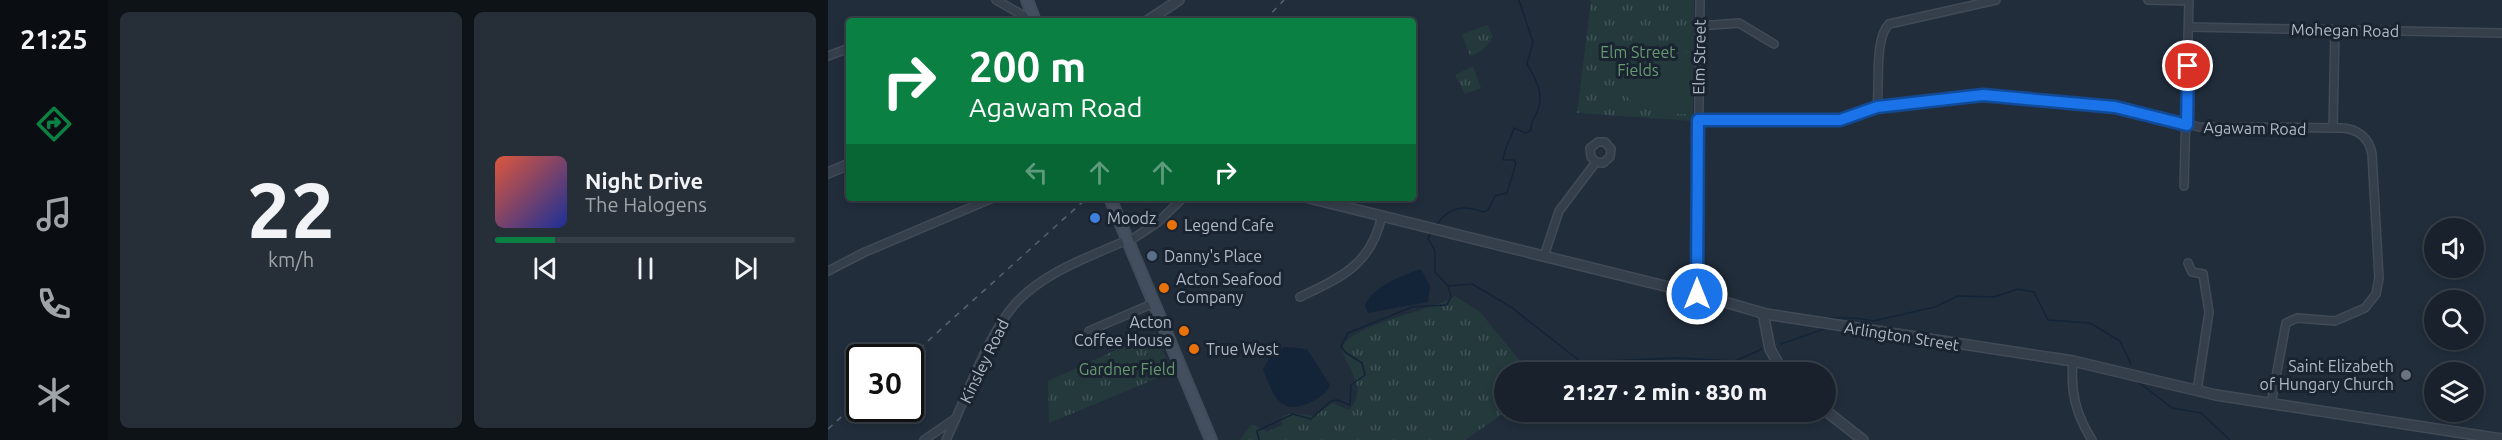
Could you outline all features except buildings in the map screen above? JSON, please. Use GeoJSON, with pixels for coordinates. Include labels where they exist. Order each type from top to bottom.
{"type":"FeatureCollection","features":[{"type":"Feature","properties":{"kind":"main road"},"geometry":{"type":"LineString","coordinates":[[1027,0],[1033,18]]}},
{"type":"Feature","properties":{"kind":"main road"},"geometry":{"type":"LineString","coordinates":[[1111,201],[1211,440]]}},
{"type":"Feature","properties":{"kind":"street"},"geometry":{"type":"LineString","coordinates":[[996,0],[1029,18]]}},
{"type":"Feature","properties":{"kind":"street"},"geometry":{"type":"LineString","coordinates":[[1152,18],[1179,0]]}},
{"type":"Feature","properties":{"kind":"street","name":"Elm Street"},"geometry":{"type":"LineString","coordinates":[[1697,294],[1700,0]]}},
{"type":"Feature","properties":{"kind":"street"},"geometry":{"type":"LineString","coordinates":[[1877,107],[1879,45],[1882,34],[1889,24],[1996,0]]}},
{"type":"Feature","properties":{"kind":"street"},"geometry":{"type":"LineString","coordinates":[[2148,0],[2189,0],[2184,186]]}},
{"type":"Feature","properties":{"kind":"street"},"geometry":{"type":"LineString","coordinates":[[1699,26],[1740,23],[1774,44]]}},
{"type":"Feature","properties":{"kind":"street","name":"Mohegan Road"},"geometry":{"type":"LineString","coordinates":[[2189,27],[2502,33]]}},
{"type":"Feature","properties":{"kind":"street"},"geometry":{"type":"LineString","coordinates":[[2333,128],[2335,30]]}},
{"type":"Feature","properties":{"kind":"street"},"geometry":{"type":"LineString","coordinates":[[828,56],[846,49]]}},
{"type":"Feature","properties":{"kind":"street","name":"Agawam Road"},"geometry":{"type":"LineString","coordinates":[[1698,120],[1840,120],[1877,107],[1992,96],[2115,107],[2187,125],[2224,129],[2333,128],[2355,131],[2366,140],[2371,149],[2378,289],[2365,308],[2340,319],[2327,322],[2297,318],[2286,323],[2271,404]]}},
{"type":"Feature","properties":{"kind":"street"},"geometry":{"type":"LineString","coordinates":[[1544,256],[1559,211],[1596,162]]}},
{"type":"Feature","properties":{"kind":"street"},"geometry":{"type":"LineString","coordinates":[[828,172],[846,165]]}},
{"type":"Feature","properties":{"kind":"street"},"geometry":{"type":"LineString","coordinates":[[828,271],[865,252],[986,201]]}},
{"type":"Feature","properties":{"kind":"street","name":"Kinsley Road"},"geometry":{"type":"LineString","coordinates":[[946,440],[1000,325],[1016,303],[1058,271],[1128,241],[1158,222],[1180,201]]}},
{"type":"Feature","properties":{"kind":"street","name":"Arlington Street"},"geometry":{"type":"LineString","coordinates":[[1322,201],[1697,294],[1763,313],[2073,361],[2197,391],[2502,439]]}},
{"type":"Feature","properties":{"kind":"street"},"geometry":{"type":"LineString","coordinates":[[1300,297],[1359,264],[1375,241],[1382,215]]}},
{"type":"Feature","properties":{"kind":"street"},"geometry":{"type":"LineString","coordinates":[[2188,262],[2192,272],[2204,274],[2209,304],[2197,391]]}},
{"type":"Feature","properties":{"kind":"street"},"geometry":{"type":"LineString","coordinates":[[1089,331],[1154,303]]}},
{"type":"Feature","properties":{"kind":"street"},"geometry":{"type":"LineString","coordinates":[[1763,313],[1770,350],[1777,362]]}},
{"type":"Feature","properties":{"kind":"street"},"geometry":{"type":"LineString","coordinates":[[2073,361],[2072,382],[2075,405],[2092,440]]}},
{"type":"Feature","properties":{"kind":"street"},"geometry":{"type":"LineString","coordinates":[[924,440],[956,418]]}},
{"type":"Feature","properties":{"kind":"street"},"geometry":{"type":"LineString","coordinates":[[1836,419],[1863,440]]}},
{"type":"Feature","properties":{"kind":"green space","name":"Elm Street Fields"},"geometry":{"type":"Polygon","coordinates":[[[1591,0],[1694,0],[1693,121],[1577,113],[1591,0]]]}},
{"type":"Feature","properties":{"kind":"green space"},"geometry":{"type":"Polygon","coordinates":[[[1487,25],[1493,36],[1491,40],[1484,49],[1470,56],[1462,34],[1487,25]]]}},
{"type":"Feature","properties":{"kind":"green space"},"geometry":{"type":"Polygon","coordinates":[[[1611,47],[1682,48],[1686,51],[1688,114],[1648,110],[1631,100],[1616,80],[1611,47]]]}},
{"type":"Feature","properties":{"kind":"green space"},"geometry":{"type":"Polygon","coordinates":[[[1473,66],[1481,88],[1465,94],[1455,75],[1473,66]]]}},
{"type":"Feature","properties":{"kind":"green space"},"geometry":{"type":"Polygon","coordinates":[[[1455,296],[1481,313],[1521,362],[1494,362],[1494,420],[1465,440],[1240,440],[1251,425],[1267,432],[1282,425],[1281,417],[1293,413],[1314,416],[1332,403],[1349,410],[1357,395],[1357,388],[1356,380],[1342,351],[1346,342],[1372,326],[1444,302],[1455,296]]]}},
{"type":"Feature","properties":{"kind":"green space","name":"Gardner Field"},"geometry":{"type":"Polygon","coordinates":[[[1155,332],[1172,372],[1049,423],[1048,381],[1155,332]]]}},
{"type":"Feature","properties":{"kind":"water"},"geometry":{"type":"Polygon","coordinates":[[[1421,269],[1430,286],[1428,302],[1368,313],[1365,306],[1374,293],[1388,283],[1421,269]]]}},
{"type":"Feature","properties":{"kind":"water"},"geometry":{"type":"Polygon","coordinates":[[[1285,347],[1307,349],[1330,385],[1321,396],[1302,406],[1293,407],[1280,401],[1271,388],[1263,369],[1272,354],[1285,347]]]}},
{"type":"Feature","properties":{"kind":"waterway"},"geometry":{"type":"LineString","coordinates":[[1435,227],[1451,211],[1469,208],[1483,212],[1488,210],[1495,196],[1507,193],[1516,163],[1514,160],[1503,160],[1506,148],[1514,128],[1526,133],[1531,130],[1539,106],[1540,93],[1527,64],[1533,42],[1519,0]]}},
{"type":"Feature","properties":{"kind":"waterway"},"geometry":{"type":"LineString","coordinates":[[1259,440],[1257,431],[1293,414],[1311,419],[1331,401],[1337,400],[1350,405],[1351,385],[1365,375],[1362,363],[1345,352],[1341,346],[1348,333],[1412,307],[1447,305],[1451,297],[1448,286],[1435,272],[1435,251],[1428,238],[1431,233]]}},
{"type":"Feature","properties":{"kind":"waterway"},"geometry":{"type":"LineString","coordinates":[[1448,286],[1472,284],[1511,307],[1581,362],[1677,358],[1735,361],[1762,349]]}},
{"type":"Feature","properties":{"kind":"waterway"},"geometry":{"type":"LineString","coordinates":[[1828,318],[1873,321],[1935,307],[1958,296],[1994,297],[2018,289],[2034,292],[2048,320],[2090,323],[2120,341],[2131,364]]}},
{"type":"Feature","properties":{"kind":"waterway"},"geometry":{"type":"LineString","coordinates":[[1781,344],[1824,329]]}},
{"type":"Feature","properties":{"kind":"waterway"},"geometry":{"type":"LineString","coordinates":[[2137,381],[2172,408],[2201,413],[2230,440]]}},
{"type":"Feature","properties":{"kind":"railway"},"geometry":{"type":"LineString","coordinates":[[1267,18],[1284,0]]}},
{"type":"Feature","properties":{"kind":"railway"},"geometry":{"type":"LineString","coordinates":[[924,344],[1084,201]]}},
{"type":"Feature","properties":{"kind":"railway"},"geometry":{"type":"LineString","coordinates":[[828,429],[846,413]]}},
{"type":"Feature","properties":{"kind":"place","name":"Moodz"},"geometry":{"type":"Point","coordinates":[1095,218]}},
{"type":"Feature","properties":{"kind":"place","name":"Legend Cafe"},"geometry":{"type":"Point","coordinates":[1172,225]}},
{"type":"Feature","properties":{"kind":"place","name":"Danny's Place"},"geometry":{"type":"Point","coordinates":[1152,256]}},
{"type":"Feature","properties":{"kind":"place","name":"Acton Seafood Company"},"geometry":{"type":"Point","coordinates":[1164,288]}},
{"type":"Feature","properties":{"kind":"place","name":"Acton Coffee House"},"geometry":{"type":"Point","coordinates":[1184,331]}},
{"type":"Feature","properties":{"kind":"place","name":"True West"},"geometry":{"type":"Point","coordinates":[1194,349]}},
{"type":"Feature","properties":{"kind":"place","name":"Saint Elizabeth of Hungary Church"},"geometry":{"type":"Point","coordinates":[2406,375]}},
{"type":"Feature","properties":{"kind":"route"},"geometry":{"type":"LineString","coordinates":[[1697,294],[1698,120],[1840,120],[1877,107],[1983,95],[2115,107],[2187,125],[2188,66]]}}]}
